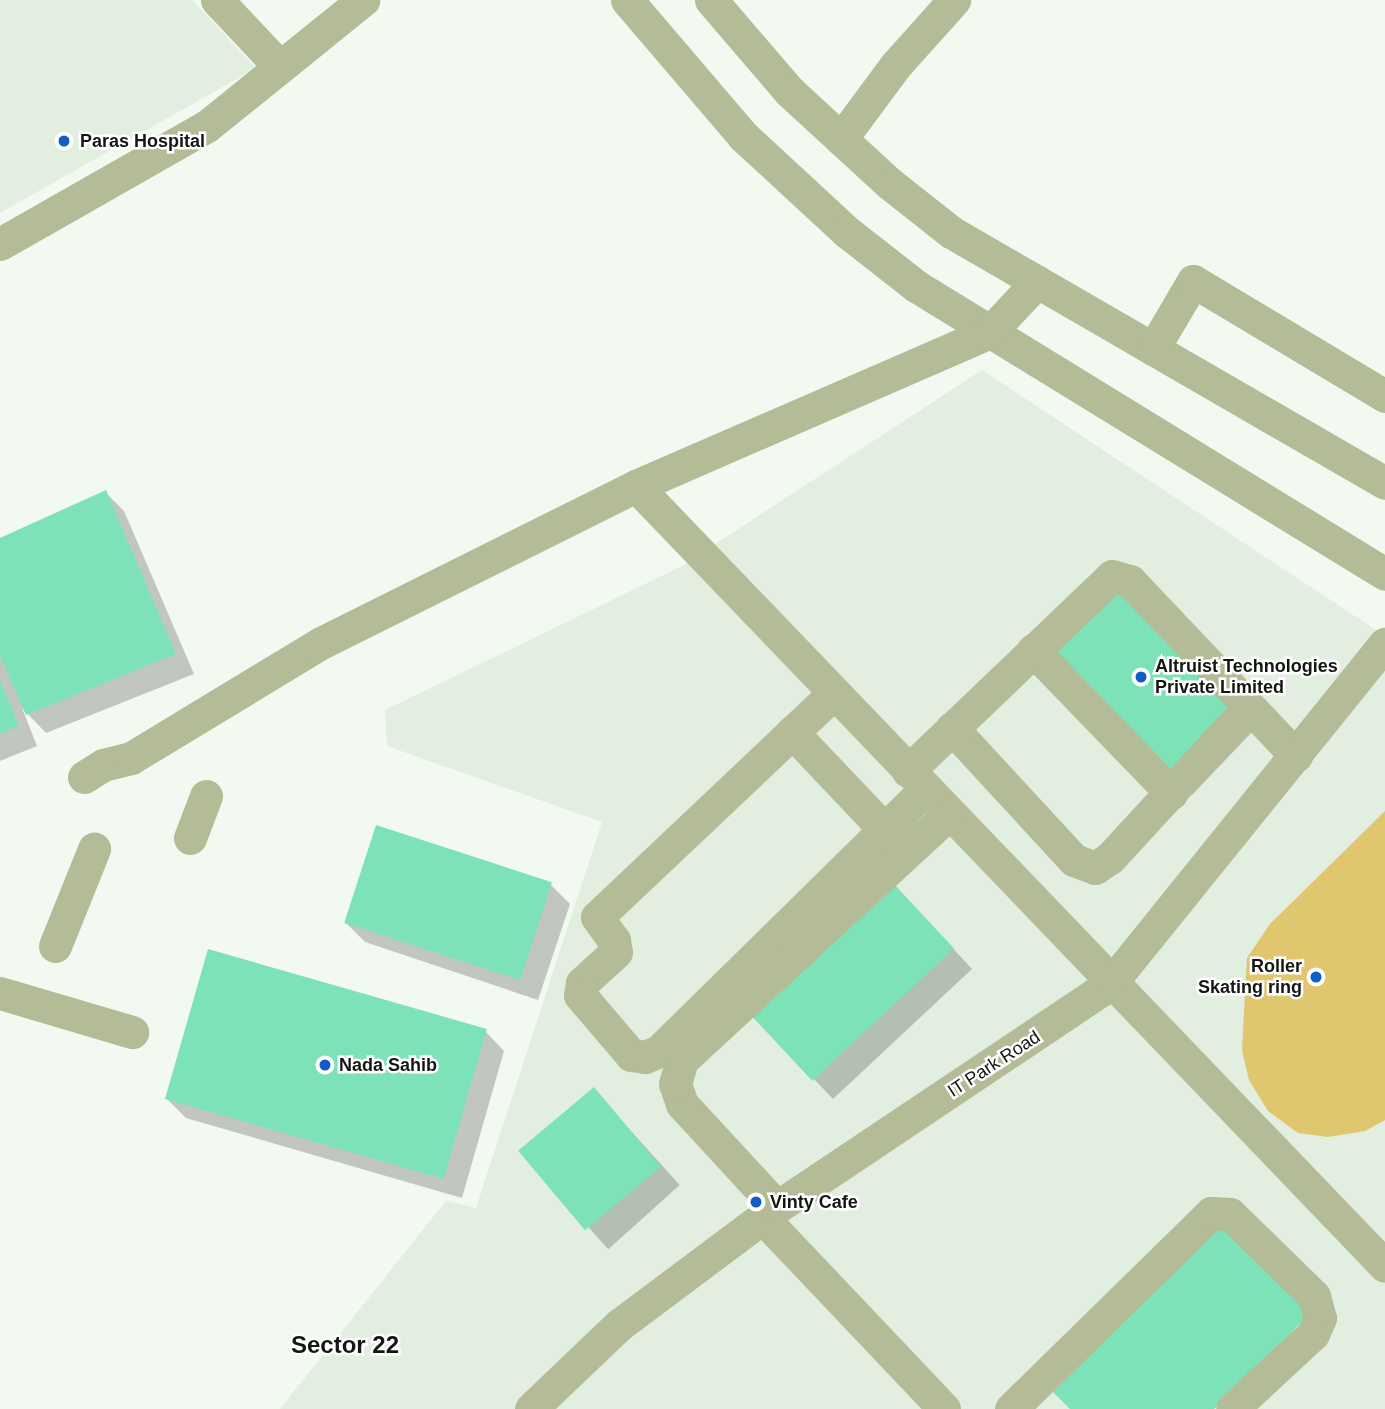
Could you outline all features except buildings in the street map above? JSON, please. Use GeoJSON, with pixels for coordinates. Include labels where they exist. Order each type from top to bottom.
{"type":"FeatureCollection","features":[{"type":"Feature","properties":{"kind":"street"},"geometry":{"type":"LineString","coordinates":[[217,0],[279,67]]}},
{"type":"Feature","properties":{"kind":"street"},"geometry":{"type":"LineString","coordinates":[[0,244],[207,126],[363,0]]}},
{"type":"Feature","properties":{"kind":"street"},"geometry":{"type":"LineString","coordinates":[[627,0],[728,118],[847,232],[916,286],[1385,575]]}},
{"type":"Feature","properties":{"kind":"street"},"geometry":{"type":"LineString","coordinates":[[711,0],[775,74],[841,139],[951,232],[1385,483]]}},
{"type":"Feature","properties":{"kind":"street"},"geometry":{"type":"LineString","coordinates":[[841,139],[895,66],[954,0]]}},
{"type":"Feature","properties":{"kind":"street"},"geometry":{"type":"LineString","coordinates":[[1153,349],[1193,281],[1385,396]]}},
{"type":"Feature","properties":{"kind":"street"},"geometry":{"type":"LineString","coordinates":[[84,777],[103,765],[131,758],[321,643],[636,486],[990,332],[1037,282]]}},
{"type":"Feature","properties":{"kind":"street"},"geometry":{"type":"LineString","coordinates":[[636,486],[1385,1266]]}},
{"type":"Feature","properties":{"kind":"street"},"geometry":{"type":"LineString","coordinates":[[834,693],[597,917],[614,940],[616,952],[582,983],[580,995],[631,1055],[645,1057],[659,1051],[886,831],[952,728],[1097,587],[1112,576],[1122,576],[1296,756]]}},
{"type":"Feature","properties":{"kind":"street","name":"IT Park Road"},"geometry":{"type":"LineString","coordinates":[[531,1409],[619,1325],[770,1212],[1111,983],[1385,644]]}},
{"type":"Feature","properties":{"kind":"street"},"geometry":{"type":"LineString","coordinates":[[1033,650],[1171,793]]}},
{"type":"Feature","properties":{"kind":"street"},"geometry":{"type":"LineString","coordinates":[[952,728],[1080,865],[1102,865],[1249,708]]}},
{"type":"Feature","properties":{"kind":"street"},"geometry":{"type":"LineString","coordinates":[[792,732],[886,831]]}},
{"type":"Feature","properties":{"kind":"street"},"geometry":{"type":"LineString","coordinates":[[190,838],[206,796]]}},
{"type":"Feature","properties":{"kind":"street"},"geometry":{"type":"LineString","coordinates":[[944,1409],[770,1212],[682,1104],[674,1084],[681,1060],[949,814]]}},
{"type":"Feature","properties":{"kind":"street"},"geometry":{"type":"LineString","coordinates":[[55,946],[94,849]]}},
{"type":"Feature","properties":{"kind":"street"},"geometry":{"type":"LineString","coordinates":[[0,993],[132,1032]]}},
{"type":"Feature","properties":{"kind":"street"},"geometry":{"type":"LineString","coordinates":[[1011,1409],[1211,1213],[1230,1214],[1314,1296],[1320,1318],[1313,1334],[1232,1409]]}},
{"type":"Feature","properties":{"kind":"shaded area","name":"Paras Hospital"},"geometry":{"type":"Polygon","coordinates":[[[0,0],[192,0],[256,68],[0,213],[0,0]]]}},
{"type":"Feature","properties":{"kind":"shaded area"},"geometry":{"type":"Polygon","coordinates":[[[982,370],[1385,636],[1385,1409],[280,1409],[446,1201],[476,1208],[602,822],[387,746],[385,710],[680,567],[982,370]]]}},
{"type":"Feature","properties":{"kind":"shaded area","name":"Roller Skating ring"},"geometry":{"type":"Polygon","coordinates":[[[1385,811],[1385,1120],[1365,1131],[1328,1137],[1298,1133],[1268,1111],[1249,1080],[1242,1050],[1247,958],[1270,924],[1385,811]]]}},
{"type":"Feature","properties":{"kind":"place","name":"Paras Hospital"},"geometry":{"type":"Point","coordinates":[64,141]}},
{"type":"Feature","properties":{"kind":"place","name":"Altruist Technologies Private Limited"},"geometry":{"type":"Point","coordinates":[1141,677]}},
{"type":"Feature","properties":{"kind":"place","name":"Roller Skating ring"},"geometry":{"type":"Point","coordinates":[1316,977]}},
{"type":"Feature","properties":{"kind":"place","name":"Nada Sahib"},"geometry":{"type":"Point","coordinates":[325,1065]}},
{"type":"Feature","properties":{"kind":"place","name":"Vinty Cafe"},"geometry":{"type":"Point","coordinates":[756,1202]}},
{"type":"Feature","properties":{"kind":"district","name":"Sector 22"},"geometry":{"type":"Point","coordinates":[345,1345]}}]}
